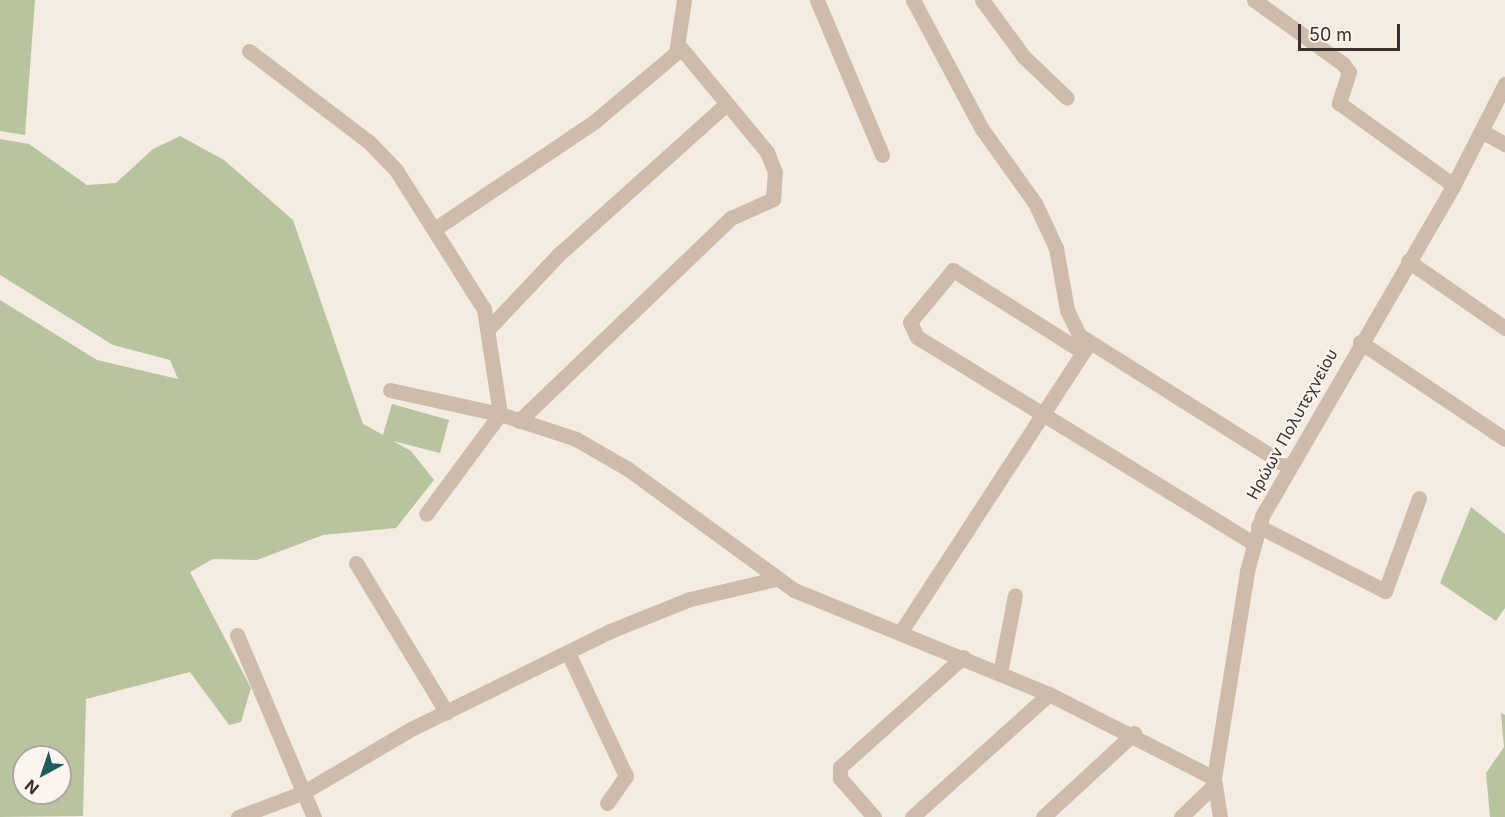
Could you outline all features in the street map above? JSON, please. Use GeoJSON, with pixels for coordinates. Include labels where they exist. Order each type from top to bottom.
{"type":"FeatureCollection","features":[{"type":"Feature","properties":{"kind":"street"},"geometry":{"type":"LineString","coordinates":[[436,228],[595,121],[680,47],[684,0]]}},
{"type":"Feature","properties":{"kind":"street"},"geometry":{"type":"LineString","coordinates":[[817,0],[882,155]]}},
{"type":"Feature","properties":{"kind":"street"},"geometry":{"type":"LineString","coordinates":[[913,0],[982,129],[1035,203],[1056,248],[1072,325],[1086,348]]}},
{"type":"Feature","properties":{"kind":"street"},"geometry":{"type":"LineString","coordinates":[[982,0],[1024,57],[1067,98]]}},
{"type":"Feature","properties":{"kind":"street"},"geometry":{"type":"LineString","coordinates":[[1254,0],[1343,64],[1349,72],[1339,103],[1453,185]]}},
{"type":"Feature","properties":{"kind":"street"},"geometry":{"type":"LineString","coordinates":[[519,420],[731,218],[773,199],[775,172],[767,152],[725,105],[719,91],[680,47]]}},
{"type":"Feature","properties":{"kind":"street"},"geometry":{"type":"LineString","coordinates":[[249,51],[369,142],[436,228],[490,327],[500,414],[426,514]]}},
{"type":"Feature","properties":{"kind":"street","name":"Ηρώων Πολυτεχνείου"},"geometry":{"type":"LineString","coordinates":[[1220,817],[1214,782],[1252,542],[1258,526],[1287,466],[1483,132],[1505,84]]}},
{"type":"Feature","properties":{"kind":"street"},"geometry":{"type":"LineString","coordinates":[[490,327],[558,255],[725,105]]}},
{"type":"Feature","properties":{"kind":"street"},"geometry":{"type":"LineString","coordinates":[[1483,132],[1505,144]]}},
{"type":"Feature","properties":{"kind":"street"},"geometry":{"type":"LineString","coordinates":[[1408,261],[1505,328]]}},
{"type":"Feature","properties":{"kind":"street"},"geometry":{"type":"LineString","coordinates":[[1252,542],[917,337],[910,322],[953,270],[1287,466]]}},
{"type":"Feature","properties":{"kind":"street"},"geometry":{"type":"LineString","coordinates":[[1360,342],[1505,439]]}},
{"type":"Feature","properties":{"kind":"street"},"geometry":{"type":"LineString","coordinates":[[902,630],[1041,413],[1086,348]]}},
{"type":"Feature","properties":{"kind":"street"},"geometry":{"type":"LineString","coordinates":[[390,390],[500,414],[576,439],[628,468],[775,579],[902,630],[1134,733],[1214,782],[1180,817]]}},
{"type":"Feature","properties":{"kind":"street"},"geometry":{"type":"LineString","coordinates":[[1258,526],[1385,591],[1419,498]]}},
{"type":"Feature","properties":{"kind":"street"},"geometry":{"type":"LineString","coordinates":[[356,563],[447,713]]}},
{"type":"Feature","properties":{"kind":"street"},"geometry":{"type":"LineString","coordinates":[[238,817],[302,793],[447,713],[569,655],[610,631],[690,599],[775,579]]}},
{"type":"Feature","properties":{"kind":"street"},"geometry":{"type":"LineString","coordinates":[[1000,673],[1015,595]]}},
{"type":"Feature","properties":{"kind":"street"},"geometry":{"type":"LineString","coordinates":[[237,635],[314,817]]}},
{"type":"Feature","properties":{"kind":"street"},"geometry":{"type":"LineString","coordinates":[[569,655],[626,776],[607,803]]}},
{"type":"Feature","properties":{"kind":"street"},"geometry":{"type":"LineString","coordinates":[[874,817],[840,778],[840,767],[963,657]]}},
{"type":"Feature","properties":{"kind":"street"},"geometry":{"type":"LineString","coordinates":[[912,817],[1049,694]]}},
{"type":"Feature","properties":{"kind":"street"},"geometry":{"type":"LineString","coordinates":[[1043,817],[1134,733]]}},
{"type":"Feature","properties":{"kind":"green space"},"geometry":{"type":"Polygon","coordinates":[[[0,0],[35,0],[25,135],[0,131],[0,0]]]}},
{"type":"Feature","properties":{"kind":"green space"},"geometry":{"type":"Polygon","coordinates":[[[180,136],[224,160],[293,220],[363,424],[383,435],[392,404],[449,420],[440,453],[393,441],[411,451],[434,480],[396,528],[323,535],[257,560],[213,559],[190,572],[251,688],[241,722],[229,725],[190,672],[86,699],[83,816],[0,817],[0,300],[97,360],[178,379],[170,360],[113,345],[0,275],[0,139],[29,144],[87,185],[116,183],[153,149],[180,136]]]}},
{"type":"Feature","properties":{"kind":"green space"},"geometry":{"type":"Polygon","coordinates":[[[1471,507],[1505,534],[1505,608],[1496,621],[1440,583],[1471,507]]]}},
{"type":"Feature","properties":{"kind":"green space"},"geometry":{"type":"Polygon","coordinates":[[[1501,713],[1505,715],[1505,817],[1490,817],[1486,773],[1504,747],[1501,713]]]}}]}
